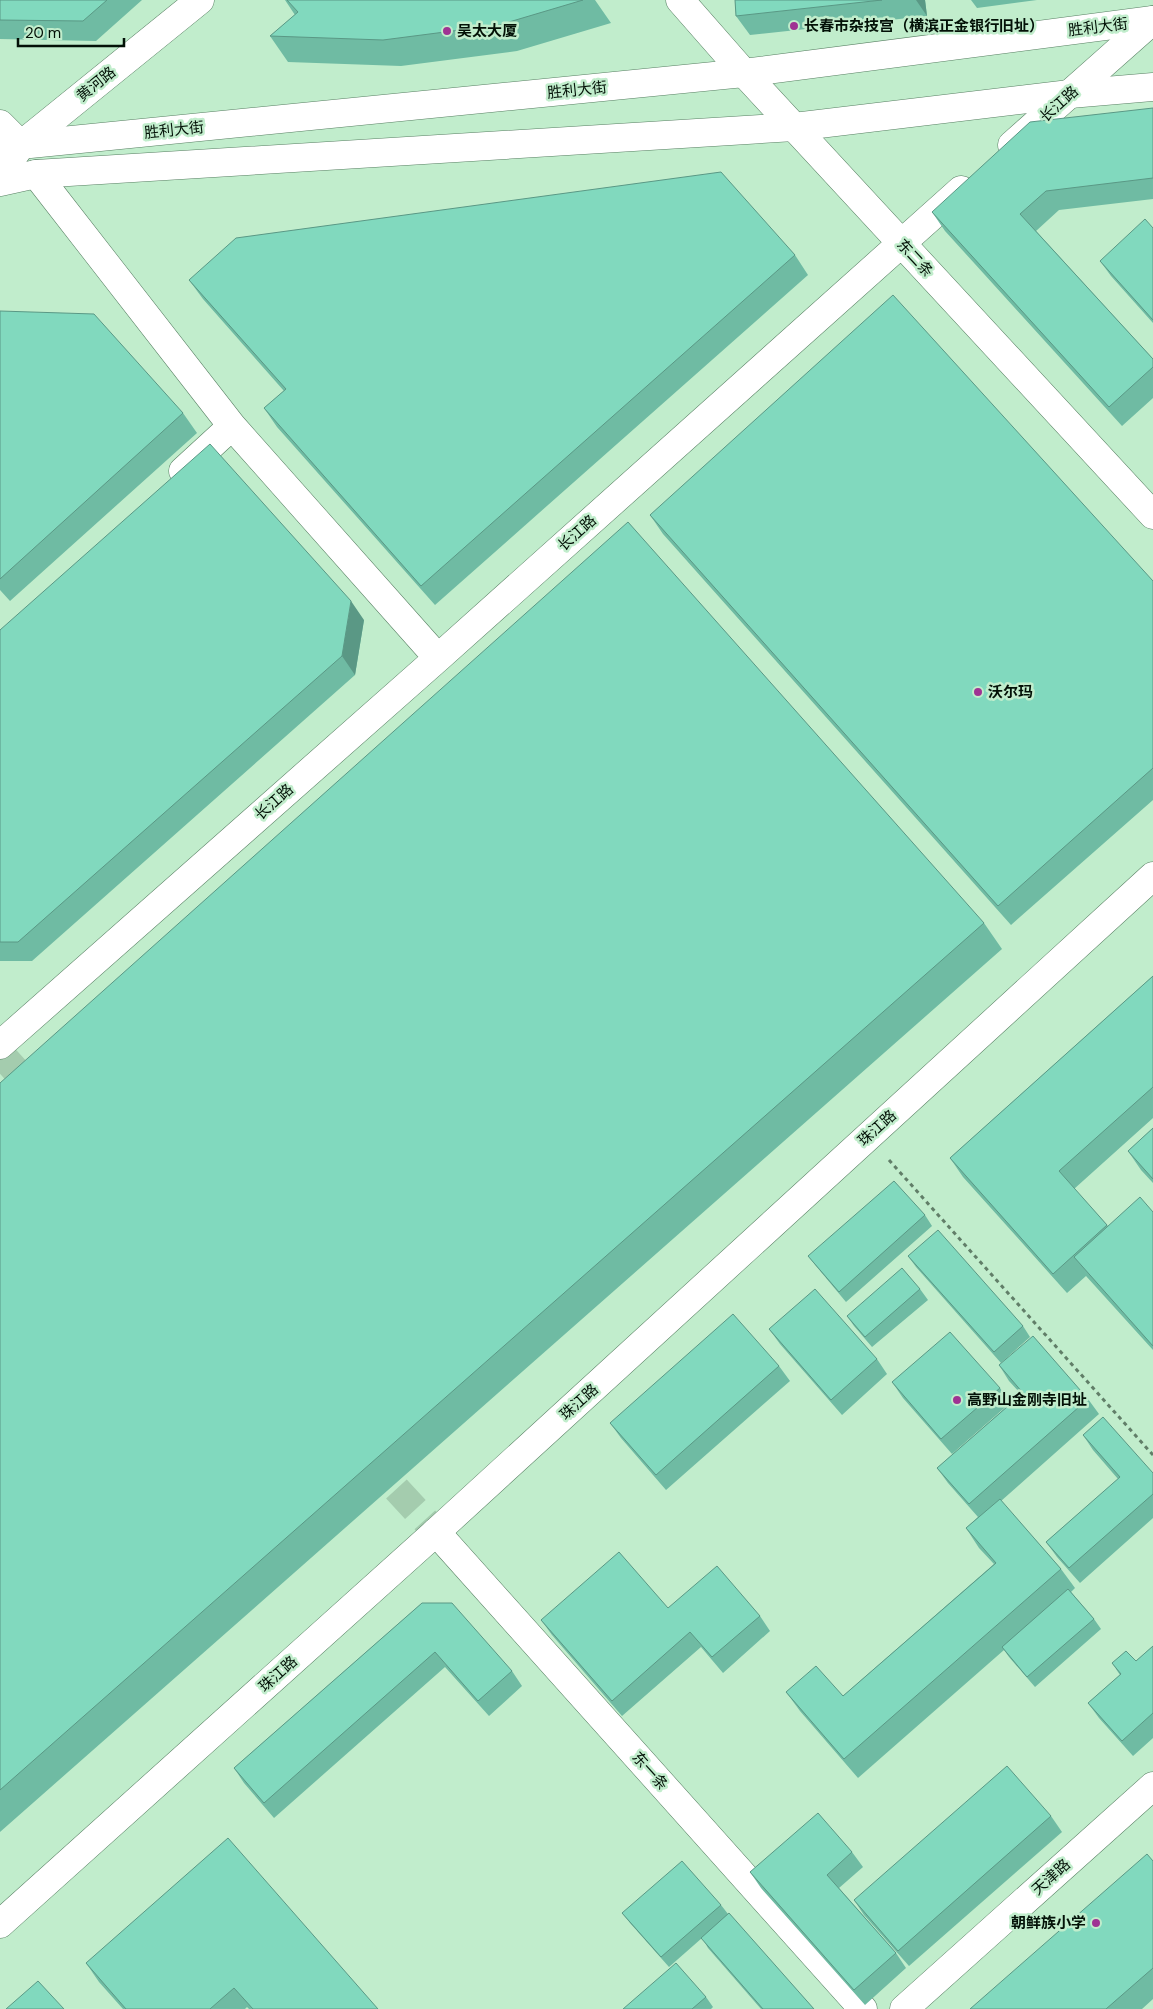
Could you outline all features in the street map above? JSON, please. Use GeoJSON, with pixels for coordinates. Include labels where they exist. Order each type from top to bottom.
{"type":"FeatureCollection","features":[{"type":"Feature","properties":{"kind":"main road","name":"黄河路"},"geometry":{"type":"LineString","coordinates":[[0,176],[10,146],[200,0]]}},
{"type":"Feature","properties":{"kind":"main road","name":"东二条"},"geometry":{"type":"LineString","coordinates":[[680,0],[744,73],[1153,515]]}},
{"type":"Feature","properties":{"kind":"main road","name":"胜利大街"},"geometry":{"type":"LineString","coordinates":[[10,146],[744,73],[1153,20]]}},
{"type":"Feature","properties":{"kind":"main road","name":"长江路"},"geometry":{"type":"LineString","coordinates":[[0,1045],[438,658],[1153,20]]}},
{"type":"Feature","properties":{"kind":"main road"},"geometry":{"type":"LineString","coordinates":[[0,182],[36,174],[794,127],[1070,94],[1153,87]]}},
{"type":"Feature","properties":{"kind":"main road"},"geometry":{"type":"LineString","coordinates":[[0,124],[10,146]]}},
{"type":"Feature","properties":{"kind":"main road"},"geometry":{"type":"LineString","coordinates":[[36,174],[232,426],[438,658]]}},
{"type":"Feature","properties":{"kind":"main road"},"geometry":{"type":"LineString","coordinates":[[167,485],[232,426]]}},
{"type":"Feature","properties":{"kind":"main road","name":"珠江路"},"geometry":{"type":"LineString","coordinates":[[0,1924],[436,1532],[1153,876]]}},
{"type":"Feature","properties":{"kind":"main road","name":"东一条"},"geometry":{"type":"LineString","coordinates":[[436,1532],[863,2009]]}},
{"type":"Feature","properties":{"kind":"main road","name":"天津路"},"geometry":{"type":"LineString","coordinates":[[904,2009],[1153,1786]]}},
{"type":"Feature","properties":{"kind":"path"},"geometry":{"type":"LineString","coordinates":[[868,1137],[1153,1455]]}},
{"type":"Feature","properties":{"kind":"building"},"geometry":{"type":"Polygon","coordinates":[[[0,0],[107,0],[83,21],[0,20],[0,0]]]}},
{"type":"Feature","properties":{"kind":"building"},"geometry":{"type":"Polygon","coordinates":[[[287,0],[583,0],[499,25],[383,40],[270,36],[298,12],[287,0]]]}},
{"type":"Feature","properties":{"kind":"building"},"geometry":{"type":"Polygon","coordinates":[[[735,0],[882,0],[736,16],[735,0]]]}},
{"type":"Feature","properties":{"kind":"building"},"geometry":{"type":"Polygon","coordinates":[[[1153,108],[1153,178],[1046,191],[1020,214],[1153,359],[1153,367],[1109,407],[932,212],[1030,122],[1153,108]]]}},
{"type":"Feature","properties":{"kind":"building"},"geometry":{"type":"Polygon","coordinates":[[[721,172],[795,255],[421,586],[264,408],[286,389],[189,280],[236,238],[721,172]]]}},
{"type":"Feature","properties":{"kind":"building"},"geometry":{"type":"Polygon","coordinates":[[[1145,219],[1153,228],[1153,320],[1100,261],[1145,219]]]}},
{"type":"Feature","properties":{"kind":"building","name":"沃尔玛"},"geometry":{"type":"Polygon","coordinates":[[[893,295],[1153,581],[1153,768],[998,906],[650,515],[893,295]]]}},
{"type":"Feature","properties":{"kind":"building"},"geometry":{"type":"Polygon","coordinates":[[[0,311],[94,314],[183,413],[0,579],[0,311]]]}},
{"type":"Feature","properties":{"kind":"building"},"geometry":{"type":"Polygon","coordinates":[[[210,444],[351,601],[342,656],[18,942],[0,942],[0,630],[210,444]]]}},
{"type":"Feature","properties":{"kind":"building"},"geometry":{"type":"Polygon","coordinates":[[[628,522],[984,923],[0,1790],[0,1083],[628,522]]]}},
{"type":"Feature","properties":{"kind":"building"},"geometry":{"type":"Polygon","coordinates":[[[1153,976],[1153,1087],[1059,1171],[1107,1225],[1053,1274],[950,1158],[1153,976]]]}},
{"type":"Feature","properties":{"kind":"building"},"geometry":{"type":"Polygon","coordinates":[[[1153,1128],[1153,1179],[1128,1151],[1153,1128]]]}},
{"type":"Feature","properties":{"kind":"building"},"geometry":{"type":"Polygon","coordinates":[[[894,1181],[925,1215],[839,1292],[808,1256],[894,1181]]]}},
{"type":"Feature","properties":{"kind":"building"},"geometry":{"type":"Polygon","coordinates":[[[1140,1197],[1153,1212],[1153,1346],[1074,1257],[1140,1197]]]}},
{"type":"Feature","properties":{"kind":"building"},"geometry":{"type":"Polygon","coordinates":[[[938,1230],[1023,1326],[994,1352],[908,1256],[938,1230]]]}},
{"type":"Feature","properties":{"kind":"building"},"geometry":{"type":"Polygon","coordinates":[[[902,1268],[920,1289],[865,1337],[847,1316],[902,1268]]]}},
{"type":"Feature","properties":{"kind":"building"},"geometry":{"type":"Polygon","coordinates":[[[815,1289],[877,1359],[831,1400],[769,1329],[815,1289]]]}},
{"type":"Feature","properties":{"kind":"building"},"geometry":{"type":"Polygon","coordinates":[[[733,1314],[779,1366],[656,1475],[610,1423],[733,1314]]]}},
{"type":"Feature","properties":{"kind":"building","name":"高野山金刚寺旧址"},"geometry":{"type":"Polygon","coordinates":[[[950,1332],[1000,1388],[941,1439],[892,1382],[950,1332]]]}},
{"type":"Feature","properties":{"kind":"building"},"geometry":{"type":"Polygon","coordinates":[[[1033,1336],[1088,1399],[969,1504],[937,1468],[1023,1393],[999,1365],[1033,1336]]]}},
{"type":"Feature","properties":{"kind":"building"},"geometry":{"type":"Polygon","coordinates":[[[1103,1417],[1153,1473],[1153,1494],[1069,1568],[1046,1542],[1120,1477],[1083,1435],[1103,1417]]]}},
{"type":"Feature","properties":{"kind":"building"},"geometry":{"type":"Polygon","coordinates":[[[1000,1499],[1061,1569],[844,1759],[786,1692],[816,1666],[843,1696],[996,1563],[966,1528],[1000,1499]]]}},
{"type":"Feature","properties":{"kind":"building"},"geometry":{"type":"Polygon","coordinates":[[[619,1552],[668,1608],[717,1566],[760,1616],[712,1657],[690,1632],[612,1701],[541,1620],[619,1552]]]}},
{"type":"Feature","properties":{"kind":"building"},"geometry":{"type":"Polygon","coordinates":[[[1068,1589],[1094,1619],[1027,1677],[1002,1647],[1068,1589]]]}},
{"type":"Feature","properties":{"kind":"building"},"geometry":{"type":"Polygon","coordinates":[[[422,1603],[452,1603],[512,1671],[478,1701],[435,1652],[264,1803],[234,1768],[422,1603]]]}},
{"type":"Feature","properties":{"kind":"building"},"geometry":{"type":"Polygon","coordinates":[[[1153,1646],[1153,1713],[1122,1741],[1088,1703],[1121,1674],[1112,1663],[1126,1651],[1136,1661],[1153,1646]]]}},
{"type":"Feature","properties":{"kind":"building"},"geometry":{"type":"Polygon","coordinates":[[[1007,1766],[1051,1816],[898,1951],[854,1900],[1007,1766]]]}},
{"type":"Feature","properties":{"kind":"building"},"geometry":{"type":"Polygon","coordinates":[[[818,1813],[852,1852],[827,1875],[896,1953],[854,1990],[750,1872],[818,1813]]]}},
{"type":"Feature","properties":{"kind":"building"},"geometry":{"type":"Polygon","coordinates":[[[228,1838],[378,2009],[253,2009],[234,1988],[210,2009],[126,2009],[86,1963],[228,1838]]]}},
{"type":"Feature","properties":{"kind":"building","name":"朝鲜族小学"},"geometry":{"type":"Polygon","coordinates":[[[1147,1854],[1153,1861],[1153,1968],[1106,2009],[970,2009],[1147,1854]]]}},
{"type":"Feature","properties":{"kind":"building"},"geometry":{"type":"Polygon","coordinates":[[[682,1861],[721,1905],[661,1957],[622,1913],[682,1861]]]}},
{"type":"Feature","properties":{"kind":"building"},"geometry":{"type":"Polygon","coordinates":[[[729,1913],[814,2009],[763,2009],[701,1938],[729,1913]]]}},
{"type":"Feature","properties":{"kind":"building"},"geometry":{"type":"Polygon","coordinates":[[[676,1963],[706,1997],[692,2009],[623,2009],[676,1963]]]}},
{"type":"Feature","properties":{"kind":"building"},"geometry":{"type":"Polygon","coordinates":[[[38,1981],[64,2009],[6,2009],[38,1981]]]}},
{"type":"Feature","properties":{"kind":"tunnel"},"geometry":{"type":"LineString","coordinates":[[0,1053],[40,1097]]}},
{"type":"Feature","properties":{"kind":"tunnel"},"geometry":{"type":"LineString","coordinates":[[368,1458],[436,1532]]}},
{"type":"Feature","properties":{"kind":"place","name":"长春市杂技宫（横滨正金银行旧址）"},"geometry":{"type":"Point","coordinates":[794,26]}},
{"type":"Feature","properties":{"kind":"place","name":"吴太大厦"},"geometry":{"type":"Point","coordinates":[447,31]}},
{"type":"Feature","properties":{"kind":"place","name":"沃尔玛"},"geometry":{"type":"Point","coordinates":[978,692]}},
{"type":"Feature","properties":{"kind":"place","name":"高野山金刚寺旧址"},"geometry":{"type":"Point","coordinates":[957,1400]}},
{"type":"Feature","properties":{"kind":"place","name":"朝鲜族小学"},"geometry":{"type":"Point","coordinates":[1096,1923]}}]}
